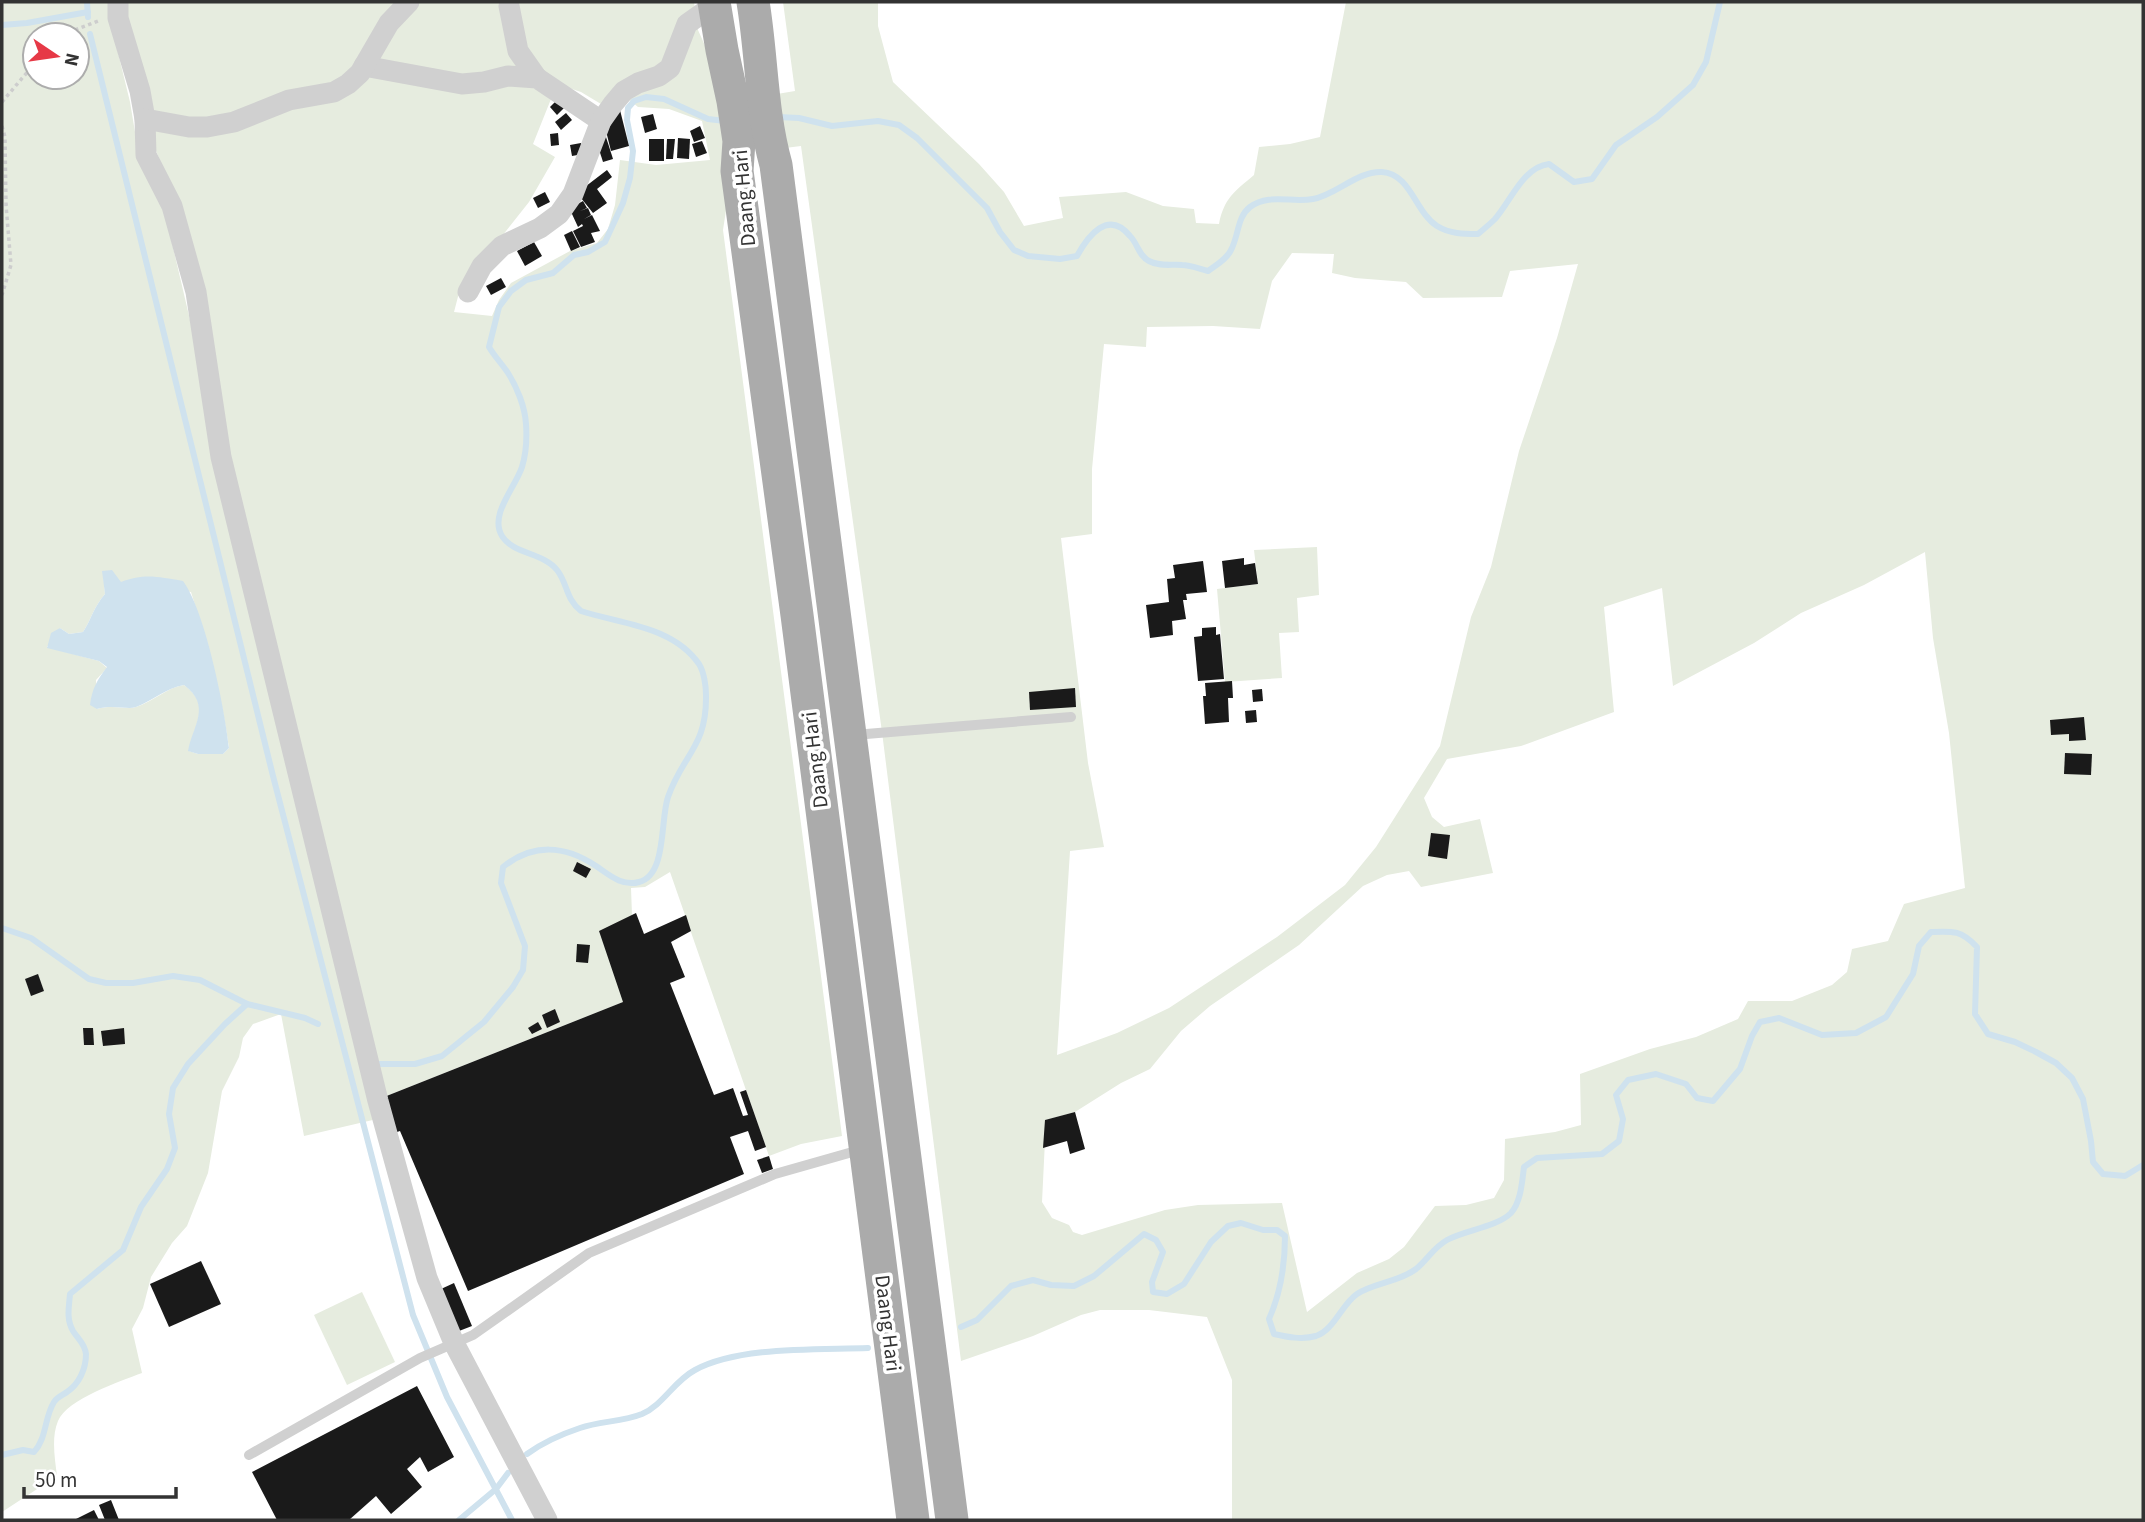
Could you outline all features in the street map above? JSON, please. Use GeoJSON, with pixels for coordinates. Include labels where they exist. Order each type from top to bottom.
{"type":"FeatureCollection","features":[{"type":"Feature","properties":{"kind":"main road","name":"Daang Hari"},"geometry":{"type":"LineString","coordinates":[[748,99],[760,47],[753,2]]}},
{"type":"Feature","properties":{"kind":"main road","name":"Daang Hari"},"geometry":{"type":"LineString","coordinates":[[714,4],[722,50],[748,99],[754,139],[776,165],[952,1520]]}},
{"type":"Feature","properties":{"kind":"main road","name":"Daang Hari"},"geometry":{"type":"LineString","coordinates":[[754,139],[737,171],[913,1520]]}},
{"type":"Feature","properties":{"kind":"main road"},"geometry":{"type":"LineString","coordinates":[[817,774],[853,752]]}},
{"type":"Feature","properties":{"kind":"street"},"geometry":{"type":"LineString","coordinates":[[145,120],[207,127],[234,122],[289,100],[334,92],[348,84],[364,66],[389,23],[409,2]]}},
{"type":"Feature","properties":{"kind":"street"},"geometry":{"type":"LineString","coordinates":[[468,292],[482,266],[502,246],[540,228],[559,214],[578,182],[601,121],[624,91],[659,76],[670,68],[687,24],[714,4]]}},
{"type":"Feature","properties":{"kind":"street"},"geometry":{"type":"LineString","coordinates":[[509,6],[518,51],[537,78],[601,121]]}},
{"type":"Feature","properties":{"kind":"street"},"geometry":{"type":"LineString","coordinates":[[118,10],[140,90],[145,120],[146,155],[172,206],[196,292],[220,457],[378,1101],[427,1278],[447,1347],[547,1520]]}},
{"type":"Feature","properties":{"kind":"street"},"geometry":{"type":"LineString","coordinates":[[364,66],[462,84],[508,76],[537,78]]}},
{"type":"Feature","properties":{"kind":"lane"},"geometry":{"type":"LineString","coordinates":[[853,752],[1071,717]]}},
{"type":"Feature","properties":{"kind":"lane"},"geometry":{"type":"LineString","coordinates":[[249,1455],[420,1357],[473,1335],[589,1253],[775,1174],[866,1148]]}},
{"type":"Feature","properties":{"kind":"path"},"geometry":{"type":"LineString","coordinates":[[91,22],[118,10]]}},
{"type":"Feature","properties":{"kind":"path"},"geometry":{"type":"LineString","coordinates":[[2,102],[21,80]]}},
{"type":"Feature","properties":{"kind":"path"},"geometry":{"type":"LineString","coordinates":[[2,126],[5,137],[6,205],[11,265],[2,295]]}},
{"type":"Feature","properties":{"kind":"shaded area"},"geometry":{"type":"Polygon","coordinates":[[[2,2],[109,2],[138,150],[161,196],[377,1119],[304,1136],[281,1014],[253,1024],[243,1038],[239,1057],[222,1091],[208,1173],[187,1226],[172,1243],[151,1277],[143,1308],[132,1329],[142,1373],[83,1398],[63,1413],[55,1434],[57,1476],[2,1512],[2,2]],[[103,571],[105,594],[83,632],[69,634],[60,628],[47,647],[99,661],[107,668],[96,680],[97,709],[136,707],[184,685],[193,693],[199,708],[189,751],[198,754],[223,754],[229,748],[222,708],[191,592],[121,583],[103,571]]]}},
{"type":"Feature","properties":{"kind":"shaded area"},"geometry":{"type":"Polygon","coordinates":[[[125,2],[694,2],[698,30],[719,77],[732,171],[723,230],[842,1136],[801,1144],[769,1156],[670,872],[645,887],[631,888],[632,915],[623,1002],[384,1097],[235,488],[182,207],[153,142],[125,2]],[[557,84],[533,144],[555,157],[529,202],[460,289],[454,312],[492,316],[511,283],[570,251],[597,243],[608,229],[615,205],[620,160],[656,165],[710,160],[702,121],[669,109],[638,107],[616,89],[601,104],[581,92],[557,84]]]}},
{"type":"Feature","properties":{"kind":"shaded area"},"geometry":{"type":"Polygon","coordinates":[[[783,2],[878,2],[878,26],[893,82],[979,164],[1004,192],[1024,226],[1063,218],[1059,197],[1126,192],[1163,206],[1194,209],[1196,223],[1219,224],[1227,201],[1254,175],[1259,147],[1320,137],[1346,2],[2143,2],[2143,1520],[1232,1520],[1232,1380],[1207,1317],[1149,1310],[1100,1310],[961,1361],[882,732],[801,146],[785,148],[777,94],[795,91],[783,2]],[[1292,253],[1272,281],[1260,329],[1213,326],[1147,327],[1146,347],[1104,344],[1092,469],[1092,534],[1061,538],[1088,763],[1104,847],[1070,851],[1057,1055],[1117,1033],[1169,1008],[1277,937],[1345,885],[1376,847],[1440,746],[1471,617],[1491,567],[1519,451],[1557,338],[1578,264],[1510,271],[1502,297],[1423,298],[1406,282],[1355,278],[1332,273],[1334,254],[1292,253]],[[1925,552],[1864,585],[1801,613],[1754,643],[1673,686],[1662,588],[1604,607],[1614,712],[1521,746],[1447,759],[1424,798],[1432,817],[1444,827],[1480,819],[1493,873],[1421,887],[1409,871],[1387,875],[1363,886],[1299,945],[1210,1006],[1181,1031],[1150,1069],[1121,1083],[1075,1112],[1046,1120],[1042,1202],[1052,1218],[1069,1225],[1073,1232],[1082,1235],[1165,1210],[1198,1205],[1282,1203],[1307,1312],[1357,1273],[1389,1259],[1404,1247],[1435,1206],[1466,1205],[1494,1198],[1504,1180],[1505,1139],[1555,1132],[1581,1125],[1580,1074],[1650,1049],[1696,1037],[1738,1019],[1748,1001],[1792,1001],[1832,985],[1847,972],[1852,949],[1888,941],[1904,904],[1965,888],[1949,733],[1933,638],[1925,552]]]}},
{"type":"Feature","properties":{"kind":"shaded area"},"geometry":{"type":"Polygon","coordinates":[[[1317,547],[1319,595],[1297,598],[1299,632],[1279,633],[1282,678],[1225,682],[1217,589],[1258,584],[1254,550],[1317,547]]]}},
{"type":"Feature","properties":{"kind":"shaded area"},"geometry":{"type":"Polygon","coordinates":[[[362,1292],[395,1362],[347,1385],[314,1315],[362,1292]]]}},
{"type":"Feature","properties":{"kind":"water"},"geometry":{"type":"Polygon","coordinates":[[[112,570],[121,582],[145,577],[183,581],[199,614],[213,661],[229,748],[223,754],[198,754],[188,751],[199,708],[192,693],[184,685],[136,707],[97,709],[90,705],[92,694],[107,667],[99,661],[47,648],[51,633],[60,628],[69,634],[83,632],[105,594],[102,571],[112,570]]]}},
{"type":"Feature","properties":{"kind":"building"},"geometry":{"type":"Polygon","coordinates":[[[558,99],[565,107],[557,115],[550,107],[558,99]]]}},
{"type":"Feature","properties":{"kind":"building"},"geometry":{"type":"Polygon","coordinates":[[[620,110],[629,146],[611,151],[604,123],[620,110]]]}},
{"type":"Feature","properties":{"kind":"building"},"geometry":{"type":"Polygon","coordinates":[[[566,113],[572,120],[561,130],[555,122],[566,113]]]}},
{"type":"Feature","properties":{"kind":"building"},"geometry":{"type":"Polygon","coordinates":[[[653,114],[657,129],[645,133],[641,117],[653,114]]]}},
{"type":"Feature","properties":{"kind":"building"},"geometry":{"type":"Polygon","coordinates":[[[700,126],[705,138],[694,142],[690,131],[700,126]]]}},
{"type":"Feature","properties":{"kind":"building"},"geometry":{"type":"Polygon","coordinates":[[[558,133],[559,145],[551,146],[550,134],[558,133]]]}},
{"type":"Feature","properties":{"kind":"building"},"geometry":{"type":"Polygon","coordinates":[[[606,137],[613,159],[603,162],[596,140],[606,137]]]}},
{"type":"Feature","properties":{"kind":"building"},"geometry":{"type":"Polygon","coordinates":[[[678,138],[690,139],[689,159],[677,158],[678,138]]]}},
{"type":"Feature","properties":{"kind":"building"},"geometry":{"type":"Polygon","coordinates":[[[649,139],[664,139],[664,161],[649,161],[649,139]]]}},
{"type":"Feature","properties":{"kind":"building"},"geometry":{"type":"Polygon","coordinates":[[[667,139],[675,139],[673,159],[666,159],[667,139]]]}},
{"type":"Feature","properties":{"kind":"building"},"geometry":{"type":"Polygon","coordinates":[[[702,141],[707,153],[696,157],[692,144],[702,141]]]}},
{"type":"Feature","properties":{"kind":"building"},"geometry":{"type":"Polygon","coordinates":[[[581,143],[583,154],[572,156],[570,145],[581,143]]]}},
{"type":"Feature","properties":{"kind":"building"},"geometry":{"type":"Polygon","coordinates":[[[607,170],[612,177],[597,189],[607,203],[593,213],[577,193],[607,170]]]}},
{"type":"Feature","properties":{"kind":"building"},"geometry":{"type":"Polygon","coordinates":[[[545,192],[550,202],[538,208],[533,198],[545,192]]]}},
{"type":"Feature","properties":{"kind":"building"},"geometry":{"type":"Polygon","coordinates":[[[583,201],[587,208],[580,211],[588,208],[591,215],[584,219],[592,215],[600,231],[591,233],[595,242],[581,247],[573,231],[583,226],[582,224],[578,227],[572,214],[569,215],[574,206],[583,201]]]}},
{"type":"Feature","properties":{"kind":"building"},"geometry":{"type":"Polygon","coordinates":[[[572,231],[580,247],[571,251],[564,235],[572,231]]]}},
{"type":"Feature","properties":{"kind":"building"},"geometry":{"type":"Polygon","coordinates":[[[534,242],[542,256],[525,266],[517,251],[534,242]]]}},
{"type":"Feature","properties":{"kind":"building"},"geometry":{"type":"Polygon","coordinates":[[[501,278],[506,287],[491,295],[486,286],[501,278]]]}},
{"type":"Feature","properties":{"kind":"building"},"geometry":{"type":"Polygon","coordinates":[[[1244,558],[1244,565],[1255,563],[1258,584],[1225,588],[1222,561],[1244,558]]]}},
{"type":"Feature","properties":{"kind":"building"},"geometry":{"type":"Polygon","coordinates":[[[1203,561],[1207,592],[1186,594],[1187,600],[1183,600],[1186,619],[1172,621],[1173,635],[1150,638],[1146,605],[1169,602],[1167,579],[1175,578],[1173,565],[1203,561]]]}},
{"type":"Feature","properties":{"kind":"building"},"geometry":{"type":"Polygon","coordinates":[[[1216,627],[1216,635],[1220,634],[1224,679],[1198,681],[1194,637],[1202,636],[1202,628],[1216,627]]]}},
{"type":"Feature","properties":{"kind":"building"},"geometry":{"type":"Polygon","coordinates":[[[1232,681],[1233,698],[1228,698],[1229,722],[1205,724],[1205,683],[1232,681]]]}},
{"type":"Feature","properties":{"kind":"building"},"geometry":{"type":"Polygon","coordinates":[[[1075,688],[1076,707],[1030,710],[1029,692],[1075,688]]]}},
{"type":"Feature","properties":{"kind":"building"},"geometry":{"type":"Polygon","coordinates":[[[1262,689],[1263,701],[1253,702],[1252,690],[1262,689]]]}},
{"type":"Feature","properties":{"kind":"building"},"geometry":{"type":"Polygon","coordinates":[[[1256,710],[1257,722],[1246,723],[1245,711],[1256,710]]]}},
{"type":"Feature","properties":{"kind":"building"},"geometry":{"type":"Polygon","coordinates":[[[2084,717],[2086,740],[2069,741],[2069,734],[2051,735],[2050,720],[2084,717]]]}},
{"type":"Feature","properties":{"kind":"building"},"geometry":{"type":"Polygon","coordinates":[[[2065,753],[2092,754],[2091,775],[2064,774],[2065,753]]]}},
{"type":"Feature","properties":{"kind":"building"},"geometry":{"type":"Polygon","coordinates":[[[1431,833],[1450,835],[1447,859],[1428,856],[1431,833]]]}},
{"type":"Feature","properties":{"kind":"building"},"geometry":{"type":"Polygon","coordinates":[[[577,862],[591,869],[586,878],[573,871],[577,862]]]}},
{"type":"Feature","properties":{"kind":"building"},"geometry":{"type":"Polygon","coordinates":[[[636,913],[644,934],[686,915],[691,931],[671,942],[685,977],[670,983],[714,1095],[733,1088],[743,1116],[748,1115],[740,1092],[746,1090],[766,1147],[755,1151],[748,1131],[730,1137],[744,1174],[468,1291],[400,1131],[394,1133],[384,1097],[623,1002],[599,931],[636,913]]]}},
{"type":"Feature","properties":{"kind":"building"},"geometry":{"type":"Polygon","coordinates":[[[577,944],[590,945],[588,963],[576,962],[577,944]]]}},
{"type":"Feature","properties":{"kind":"building"},"geometry":{"type":"Polygon","coordinates":[[[38,974],[44,991],[31,996],[25,979],[38,974]]]}},
{"type":"Feature","properties":{"kind":"building"},"geometry":{"type":"Polygon","coordinates":[[[555,1009],[560,1022],[547,1028],[542,1015],[555,1009]]]}},
{"type":"Feature","properties":{"kind":"building"},"geometry":{"type":"Polygon","coordinates":[[[538,1022],[542,1029],[532,1034],[528,1028],[538,1022]]]}},
{"type":"Feature","properties":{"kind":"building"},"geometry":{"type":"Polygon","coordinates":[[[83,1028],[93,1028],[94,1045],[84,1045],[83,1028]]]}},
{"type":"Feature","properties":{"kind":"building"},"geometry":{"type":"Polygon","coordinates":[[[124,1028],[125,1044],[103,1046],[101,1031],[124,1028]]]}},
{"type":"Feature","properties":{"kind":"building"},"geometry":{"type":"Polygon","coordinates":[[[1075,1112],[1085,1149],[1070,1154],[1067,1141],[1043,1148],[1045,1120],[1075,1112]]]}},
{"type":"Feature","properties":{"kind":"building"},"geometry":{"type":"Polygon","coordinates":[[[769,1156],[773,1169],[762,1173],[757,1160],[769,1156]]]}},
{"type":"Feature","properties":{"kind":"building"},"geometry":{"type":"Polygon","coordinates":[[[201,1261],[221,1304],[169,1327],[150,1284],[201,1261]]]}},
{"type":"Feature","properties":{"kind":"building"},"geometry":{"type":"Polygon","coordinates":[[[454,1283],[472,1326],[459,1331],[441,1289],[454,1283]]]}},
{"type":"Feature","properties":{"kind":"building"},"geometry":{"type":"Polygon","coordinates":[[[417,1386],[454,1457],[428,1472],[420,1457],[407,1469],[422,1487],[391,1514],[376,1496],[349,1520],[277,1520],[252,1472],[417,1386]]]}},
{"type":"Feature","properties":{"kind":"building"},"geometry":{"type":"Polygon","coordinates":[[[111,1500],[119,1520],[105,1520],[99,1505],[111,1500]]]}},
{"type":"Feature","properties":{"kind":"building"},"geometry":{"type":"Polygon","coordinates":[[[94,1510],[99,1520],[74,1520],[94,1510]]]}},
{"type":"Feature","properties":{"kind":"waterway"},"geometry":{"type":"LineString","coordinates":[[87,2],[88,17]]}},
{"type":"Feature","properties":{"kind":"waterway"},"geometry":{"type":"LineString","coordinates":[[778,117],[799,118],[832,126],[878,121],[899,125],[917,138],[987,208],[1014,250],[1028,256],[1060,259],[1077,256],[1099,228],[1114,225],[1122,228],[1143,256],[1153,263],[1208,271],[1229,253],[1240,221],[1250,207],[1265,200],[1305,200],[1322,197],[1364,175],[1382,172],[1392,174],[1400,179],[1423,212],[1437,226],[1468,234],[1478,234],[1491,223],[1518,186],[1540,166],[1549,164],[1574,182],[1592,179],[1616,145],[1657,117],[1693,85],[1706,62],[1720,2]]}},
{"type":"Feature","properties":{"kind":"waterway"},"geometry":{"type":"LineString","coordinates":[[2,25],[88,12]]}},
{"type":"Feature","properties":{"kind":"waterway"},"geometry":{"type":"LineString","coordinates":[[91,38],[273,776],[413,1315],[447,1397],[512,1520]]}},
{"type":"Feature","properties":{"kind":"waterway"},"geometry":{"type":"LineString","coordinates":[[378,1064],[415,1064],[442,1056],[484,1022],[513,987],[523,970],[525,946],[501,883],[503,867],[514,859],[537,851],[561,851],[584,859],[627,883],[639,882],[648,877],[654,869],[661,846],[668,797],[703,727],[706,695],[702,671],[688,651],[661,634],[581,611],[572,601],[561,575],[551,564],[513,547],[502,536],[499,519],[504,502],[522,467],[526,424],[514,384],[489,347],[499,307],[511,291],[526,280],[553,273],[574,255],[588,252],[605,242],[623,203],[630,178],[633,151],[627,120],[628,108],[634,101],[646,97],[664,99],[708,119],[725,121]]}},
{"type":"Feature","properties":{"kind":"waterway"},"geometry":{"type":"LineString","coordinates":[[2,928],[31,938],[89,979],[106,983],[133,983],[173,976],[200,980],[247,1004],[305,1018],[318,1024]]}},
{"type":"Feature","properties":{"kind":"waterway"},"geometry":{"type":"LineString","coordinates":[[961,1327],[977,1320],[1011,1286],[1033,1280],[1051,1285],[1074,1286],[1094,1276],[1144,1234],[1156,1240],[1163,1252],[1152,1282],[1153,1292],[1167,1294],[1184,1284],[1211,1242],[1228,1226],[1241,1223],[1263,1230],[1277,1230],[1285,1236],[1282,1279],[1269,1319],[1274,1334],[1300,1338],[1316,1336],[1333,1323],[1357,1294],[1416,1269],[1447,1240],[1505,1218],[1519,1198],[1524,1167],[1537,1158],[1602,1154],[1619,1141],[1623,1119],[1616,1095],[1628,1080],[1656,1074],[1686,1084],[1697,1098],[1713,1101],[1740,1069],[1760,1022],[1779,1018],[1822,1035],[1856,1033],[1886,1017],[1913,974],[1919,946],[1931,932],[1956,933],[1966,937],[1977,947],[1975,1014],[1988,1034],[2036,1052],[2056,1063],[2072,1078],[2083,1099],[2093,1162],[2103,1174],[2125,1176],[2143,1165]]}},
{"type":"Feature","properties":{"kind":"waterway"},"geometry":{"type":"LineString","coordinates":[[2,1455],[23,1450],[34,1452],[41,1441],[54,1402],[71,1389],[81,1376],[86,1354],[69,1322],[70,1294],[123,1250],[141,1207],[167,1169],[175,1148],[169,1114],[173,1088],[188,1064],[247,1004]]}},
{"type":"Feature","properties":{"kind":"waterway"},"geometry":{"type":"LineString","coordinates":[[527,1454],[552,1439],[580,1428],[642,1414],[656,1405],[681,1380],[713,1362],[756,1353],[868,1348]]}},
{"type":"Feature","properties":{"kind":"waterway"},"geometry":{"type":"LineString","coordinates":[[459,1520],[496,1489],[508,1473]]}}]}
